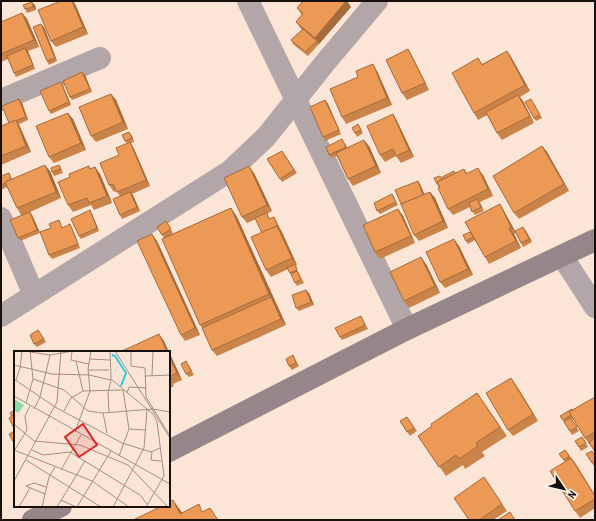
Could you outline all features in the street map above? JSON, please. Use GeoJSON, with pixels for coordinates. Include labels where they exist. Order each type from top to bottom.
{"type":"FeatureCollection","features":[{"type":"Feature","properties":{"kind":"street"},"geometry":{"type":"LineString","coordinates":[[248,1],[407,329]]}},
{"type":"Feature","properties":{"kind":"street"},"geometry":{"type":"LineString","coordinates":[[1,316],[230,171],[266,138],[377,1]]}},
{"type":"Feature","properties":{"kind":"street"},"geometry":{"type":"LineString","coordinates":[[1,100],[100,58]]}},
{"type":"Feature","properties":{"kind":"street"},"geometry":{"type":"LineString","coordinates":[[1,218],[34,295]]}},
{"type":"Feature","properties":{"kind":"street"},"geometry":{"type":"LineString","coordinates":[[170,450],[407,329],[595,240]]}},
{"type":"Feature","properties":{"kind":"street"},"geometry":{"type":"LineString","coordinates":[[562,256],[595,307]]}},
{"type":"Feature","properties":{"kind":"street"},"geometry":{"type":"LineString","coordinates":[[33,520],[59,507]]}},
{"type":"Feature","properties":{"kind":"building"},"geometry":{"type":"Polygon","coordinates":[[[61,1],[72,1],[83,27],[51,41],[38,10],[61,1]]]}},
{"type":"Feature","properties":{"kind":"building"},"geometry":{"type":"Polygon","coordinates":[[[303,1],[346,1],[315,38],[296,22],[303,13],[297,8],[303,1]]]}},
{"type":"Feature","properties":{"kind":"building"},"geometry":{"type":"Polygon","coordinates":[[[32,2],[33,7],[25,9],[23,5],[32,2]]]}},
{"type":"Feature","properties":{"kind":"building"},"geometry":{"type":"Polygon","coordinates":[[[22,13],[34,40],[1,54],[1,22],[22,13]]]}},
{"type":"Feature","properties":{"kind":"building"},"geometry":{"type":"Polygon","coordinates":[[[41,24],[55,58],[47,61],[33,27],[41,24]]]}},
{"type":"Feature","properties":{"kind":"building"},"geometry":{"type":"Polygon","coordinates":[[[303,29],[317,41],[305,52],[291,40],[303,29]]]}},
{"type":"Feature","properties":{"kind":"building"},"geometry":{"type":"Polygon","coordinates":[[[25,48],[33,65],[14,73],[7,56],[25,48]]]}},
{"type":"Feature","properties":{"kind":"building"},"geometry":{"type":"Polygon","coordinates":[[[408,49],[425,83],[402,93],[386,60],[408,49]]]}},
{"type":"Feature","properties":{"kind":"building"},"geometry":{"type":"Polygon","coordinates":[[[507,51],[525,85],[474,113],[452,73],[478,58],[482,65],[507,51]]]}},
{"type":"Feature","properties":{"kind":"building"},"geometry":{"type":"Polygon","coordinates":[[[373,64],[387,98],[342,117],[330,89],[358,77],[356,71],[373,64]]]}},
{"type":"Feature","properties":{"kind":"building"},"geometry":{"type":"Polygon","coordinates":[[[82,72],[90,89],[70,97],[63,81],[82,72]]]}},
{"type":"Feature","properties":{"kind":"building"},"geometry":{"type":"Polygon","coordinates":[[[61,82],[69,102],[49,111],[40,91],[61,82]]]}},
{"type":"Feature","properties":{"kind":"building"},"geometry":{"type":"Polygon","coordinates":[[[111,94],[123,122],[91,136],[79,107],[111,94]]]}},
{"type":"Feature","properties":{"kind":"building"},"geometry":{"type":"Polygon","coordinates":[[[518,95],[530,116],[497,133],[486,112],[518,95]]]}},
{"type":"Feature","properties":{"kind":"building"},"geometry":{"type":"Polygon","coordinates":[[[19,99],[26,117],[9,123],[2,106],[19,99]]]}},
{"type":"Feature","properties":{"kind":"building"},"geometry":{"type":"Polygon","coordinates":[[[531,99],[540,115],[534,118],[525,102],[531,99]]]}},
{"type":"Feature","properties":{"kind":"building"},"geometry":{"type":"Polygon","coordinates":[[[325,100],[339,130],[323,137],[310,107],[325,100]]]}},
{"type":"Feature","properties":{"kind":"building"},"geometry":{"type":"Polygon","coordinates":[[[68,113],[81,143],[49,157],[36,126],[68,113]]]}},
{"type":"Feature","properties":{"kind":"building"},"geometry":{"type":"Polygon","coordinates":[[[393,114],[409,150],[396,156],[393,149],[380,155],[367,126],[393,114]]]}},
{"type":"Feature","properties":{"kind":"building"},"geometry":{"type":"Polygon","coordinates":[[[16,120],[26,146],[1,156],[1,126],[16,120]]]}},
{"type":"Feature","properties":{"kind":"building"},"geometry":{"type":"Polygon","coordinates":[[[358,124],[361,130],[355,133],[352,128],[358,124]]]}},
{"type":"Feature","properties":{"kind":"building"},"geometry":{"type":"Polygon","coordinates":[[[129,132],[132,138],[125,141],[122,135],[129,132]]]}},
{"type":"Feature","properties":{"kind":"building"},"geometry":{"type":"Polygon","coordinates":[[[342,139],[346,147],[329,155],[326,147],[342,139]]]}},
{"type":"Feature","properties":{"kind":"building"},"geometry":{"type":"Polygon","coordinates":[[[364,140],[376,166],[348,179],[336,153],[364,140]]]}},
{"type":"Feature","properties":{"kind":"building"},"geometry":{"type":"Polygon","coordinates":[[[130,142],[146,180],[117,192],[113,184],[109,185],[100,163],[119,155],[116,148],[130,142]]]}},
{"type":"Feature","properties":{"kind":"building"},"geometry":{"type":"Polygon","coordinates":[[[542,146],[564,184],[514,213],[493,176],[542,146]]]}},
{"type":"Feature","properties":{"kind":"building"},"geometry":{"type":"Polygon","coordinates":[[[282,151],[294,170],[280,179],[267,159],[282,151]]]}},
{"type":"Feature","properties":{"kind":"building"},"geometry":{"type":"Polygon","coordinates":[[[45,165],[56,192],[17,208],[5,182],[45,165]]]}},
{"type":"Feature","properties":{"kind":"building"},"geometry":{"type":"Polygon","coordinates":[[[59,165],[61,169],[52,172],[51,168],[59,165]]]}},
{"type":"Feature","properties":{"kind":"building"},"geometry":{"type":"Polygon","coordinates":[[[89,166],[90,169],[95,167],[107,196],[89,203],[87,198],[68,205],[58,182],[70,177],[69,174],[89,166]]]}},
{"type":"Feature","properties":{"kind":"building"},"geometry":{"type":"Polygon","coordinates":[[[249,166],[267,205],[242,217],[224,178],[249,166]]]}},
{"type":"Feature","properties":{"kind":"building"},"geometry":{"type":"Polygon","coordinates":[[[478,168],[488,189],[448,209],[438,188],[440,187],[437,182],[464,169],[466,174],[478,168]]]}},
{"type":"Feature","properties":{"kind":"building"},"geometry":{"type":"Polygon","coordinates":[[[454,171],[455,173],[443,179],[442,177],[454,171]]]}},
{"type":"Feature","properties":{"kind":"building"},"geometry":{"type":"Polygon","coordinates":[[[9,173],[11,179],[1,185],[1,176],[9,173]]]}},
{"type":"Feature","properties":{"kind":"building"},"geometry":{"type":"Polygon","coordinates":[[[440,176],[442,180],[437,182],[437,184],[434,178],[440,176]]]}},
{"type":"Feature","properties":{"kind":"building"},"geometry":{"type":"Polygon","coordinates":[[[418,181],[423,195],[401,204],[395,190],[418,181]]]}},
{"type":"Feature","properties":{"kind":"building"},"geometry":{"type":"Polygon","coordinates":[[[130,192],[137,207],[120,215],[113,199],[130,192]]]}},
{"type":"Feature","properties":{"kind":"building"},"geometry":{"type":"Polygon","coordinates":[[[430,192],[443,221],[414,235],[401,204],[430,192]]]}},
{"type":"Feature","properties":{"kind":"building"},"geometry":{"type":"Polygon","coordinates":[[[392,194],[396,202],[377,211],[374,203],[392,194]]]}},
{"type":"Feature","properties":{"kind":"building"},"geometry":{"type":"Polygon","coordinates":[[[477,199],[481,207],[472,212],[469,203],[477,199]]]}},
{"type":"Feature","properties":{"kind":"building"},"geometry":{"type":"Polygon","coordinates":[[[500,204],[511,227],[509,228],[516,241],[485,257],[465,222],[500,204]]]}},
{"type":"Feature","properties":{"kind":"building"},"geometry":{"type":"Polygon","coordinates":[[[231,208],[269,294],[200,325],[162,239],[231,208]]]}},
{"type":"Feature","properties":{"kind":"building"},"geometry":{"type":"Polygon","coordinates":[[[398,209],[411,236],[375,252],[363,225],[398,209]]]}},
{"type":"Feature","properties":{"kind":"building"},"geometry":{"type":"Polygon","coordinates":[[[90,210],[97,228],[79,236],[71,219],[90,210]]]}},
{"type":"Feature","properties":{"kind":"building"},"geometry":{"type":"Polygon","coordinates":[[[30,212],[37,230],[18,238],[10,220],[30,212]]]}},
{"type":"Feature","properties":{"kind":"building"},"geometry":{"type":"Polygon","coordinates":[[[267,213],[269,219],[274,217],[278,227],[277,226],[262,233],[255,218],[267,213]]]}},
{"type":"Feature","properties":{"kind":"building"},"geometry":{"type":"Polygon","coordinates":[[[59,220],[62,228],[70,224],[78,244],[49,255],[40,232],[51,228],[49,224],[59,220]]]}},
{"type":"Feature","properties":{"kind":"building"},"geometry":{"type":"Polygon","coordinates":[[[166,221],[171,229],[162,235],[157,227],[166,221]]]}},
{"type":"Feature","properties":{"kind":"building"},"geometry":{"type":"Polygon","coordinates":[[[277,226],[292,258],[266,270],[251,237],[277,226]]]}},
{"type":"Feature","properties":{"kind":"building"},"geometry":{"type":"Polygon","coordinates":[[[523,227],[529,239],[521,243],[515,231],[523,227]]]}},
{"type":"Feature","properties":{"kind":"building"},"geometry":{"type":"Polygon","coordinates":[[[470,232],[473,237],[466,241],[463,235],[470,232]]]}},
{"type":"Feature","properties":{"kind":"building"},"geometry":{"type":"Polygon","coordinates":[[[152,234],[195,328],[181,335],[137,241],[152,234]]]}},
{"type":"Feature","properties":{"kind":"building"},"geometry":{"type":"Polygon","coordinates":[[[454,239],[468,269],[440,282],[426,252],[454,239]]]}},
{"type":"Feature","properties":{"kind":"building"},"geometry":{"type":"Polygon","coordinates":[[[421,257],[435,286],[404,301],[390,272],[421,257]]]}},
{"type":"Feature","properties":{"kind":"building"},"geometry":{"type":"Polygon","coordinates":[[[295,264],[297,270],[290,273],[287,268],[295,264]]]}},
{"type":"Feature","properties":{"kind":"building"},"geometry":{"type":"Polygon","coordinates":[[[297,271],[301,279],[295,283],[291,274],[297,271]]]}},
{"type":"Feature","properties":{"kind":"building"},"geometry":{"type":"Polygon","coordinates":[[[306,290],[311,302],[296,308],[292,295],[306,290]]]}},
{"type":"Feature","properties":{"kind":"building"},"geometry":{"type":"Polygon","coordinates":[[[271,297],[281,319],[212,350],[202,328],[271,297]]]}},
{"type":"Feature","properties":{"kind":"building"},"geometry":{"type":"Polygon","coordinates":[[[361,316],[365,325],[340,337],[335,328],[361,316]]]}},
{"type":"Feature","properties":{"kind":"building"},"geometry":{"type":"Polygon","coordinates":[[[38,330],[44,339],[34,344],[30,335],[38,330]]]}},
{"type":"Feature","properties":{"kind":"building"},"geometry":{"type":"Polygon","coordinates":[[[159,334],[167,351],[122,351],[159,334]]]}},
{"type":"Feature","properties":{"kind":"building"},"geometry":{"type":"Polygon","coordinates":[[[293,355],[296,363],[289,366],[286,359],[293,355]]]}},
{"type":"Feature","properties":{"kind":"building"},"geometry":{"type":"Polygon","coordinates":[[[170,358],[177,373],[170,376],[170,358]]]}},
{"type":"Feature","properties":{"kind":"building"},"geometry":{"type":"Polygon","coordinates":[[[186,361],[191,371],[186,374],[181,364],[186,361]]]}},
{"type":"Feature","properties":{"kind":"building"},"geometry":{"type":"Polygon","coordinates":[[[511,378],[533,414],[508,430],[486,393],[511,378]]]}},
{"type":"Feature","properties":{"kind":"building"},"geometry":{"type":"Polygon","coordinates":[[[477,393],[500,427],[476,443],[478,446],[459,459],[456,455],[439,467],[418,436],[432,426],[431,424],[477,393]]]}},
{"type":"Feature","properties":{"kind":"building"},"geometry":{"type":"Polygon","coordinates":[[[595,397],[595,432],[585,438],[569,412],[595,397]]]}},
{"type":"Feature","properties":{"kind":"building"},"geometry":{"type":"Polygon","coordinates":[[[572,409],[569,412],[571,415],[563,420],[560,416],[572,409]]]}},
{"type":"Feature","properties":{"kind":"building"},"geometry":{"type":"Polygon","coordinates":[[[14,411],[14,415],[12,416],[10,413],[14,411]]]}},
{"type":"Feature","properties":{"kind":"building"},"geometry":{"type":"Polygon","coordinates":[[[14,415],[14,428],[9,418],[14,415]]]}},
{"type":"Feature","properties":{"kind":"building"},"geometry":{"type":"Polygon","coordinates":[[[407,417],[414,428],[407,432],[400,421],[407,417]]]}},
{"type":"Feature","properties":{"kind":"building"},"geometry":{"type":"Polygon","coordinates":[[[570,418],[577,427],[570,431],[564,422],[570,418]]]}},
{"type":"Feature","properties":{"kind":"building"},"geometry":{"type":"Polygon","coordinates":[[[14,432],[14,443],[9,434],[14,432]]]}},
{"type":"Feature","properties":{"kind":"building"},"geometry":{"type":"Polygon","coordinates":[[[582,437],[586,443],[579,447],[575,441],[582,437]]]}},
{"type":"Feature","properties":{"kind":"building"},"geometry":{"type":"Polygon","coordinates":[[[595,438],[595,452],[589,442],[595,438]]]}},
{"type":"Feature","properties":{"kind":"building"},"geometry":{"type":"Polygon","coordinates":[[[565,450],[569,456],[564,460],[559,454],[565,450]]]}},
{"type":"Feature","properties":{"kind":"building"},"geometry":{"type":"Polygon","coordinates":[[[592,451],[595,456],[595,461],[592,463],[586,454],[592,451]]]}},
{"type":"Feature","properties":{"kind":"building"},"geometry":{"type":"Polygon","coordinates":[[[571,458],[595,496],[595,499],[575,511],[550,471],[571,458]]]}},
{"type":"Feature","properties":{"kind":"building"},"geometry":{"type":"Polygon","coordinates":[[[484,477],[502,504],[479,520],[469,520],[454,498],[484,477]]]}},
{"type":"Feature","properties":{"kind":"building"},"geometry":{"type":"Polygon","coordinates":[[[173,500],[180,514],[199,504],[202,512],[210,508],[218,520],[133,520],[160,507],[170,507],[170,502],[173,500]]]}},
{"type":"Feature","properties":{"kind":"building"},"geometry":{"type":"Polygon","coordinates":[[[510,512],[515,520],[498,520],[510,512]]]}}]}
